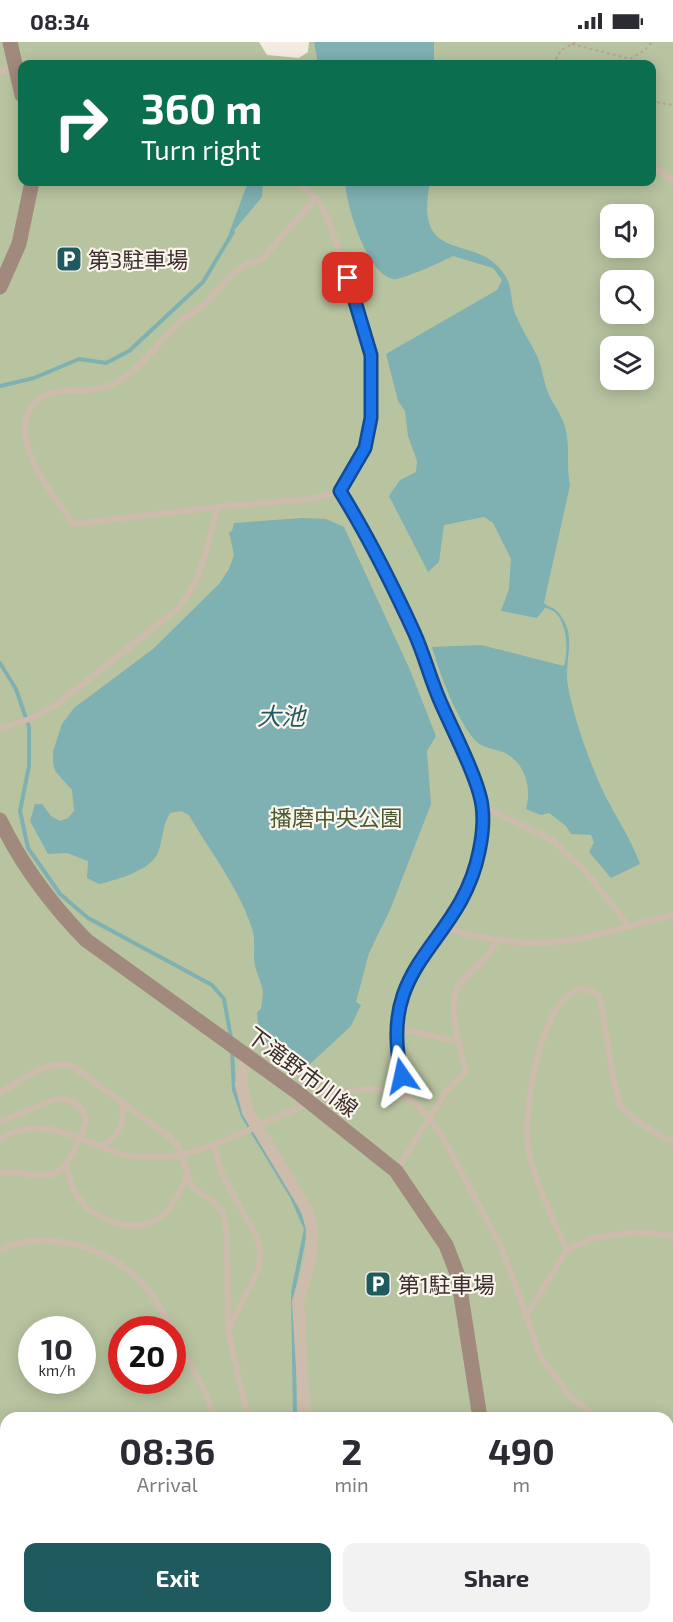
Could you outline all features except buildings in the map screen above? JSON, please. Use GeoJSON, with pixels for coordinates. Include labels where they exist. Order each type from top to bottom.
{"type":"FeatureCollection","features":[{"type":"Feature","properties":{"kind":"main road"},"geometry":{"type":"LineString","coordinates":[[10,42],[18,77]]}},
{"type":"Feature","properties":{"kind":"main road"},"geometry":{"type":"LineString","coordinates":[[0,287],[19,244],[31,186]]}},
{"type":"Feature","properties":{"kind":"main road","name":"下滝野市川線"},"geometry":{"type":"LineString","coordinates":[[0,820],[30,875],[58,912],[86,940],[246,1055],[396,1171],[446,1245],[458,1276],[479,1412]]}},
{"type":"Feature","properties":{"kind":"street"},"geometry":{"type":"LineString","coordinates":[[246,1055],[241,1084],[248,1112],[307,1210],[312,1229],[310,1258],[298,1302],[305,1412]]}},
{"type":"Feature","properties":{"kind":"lane"},"geometry":{"type":"LineString","coordinates":[[0,70],[18,72]]}},
{"type":"Feature","properties":{"kind":"lane"},"geometry":{"type":"LineString","coordinates":[[656,168],[673,181]]}},
{"type":"Feature","properties":{"kind":"lane"},"geometry":{"type":"LineString","coordinates":[[301,186],[316,198],[326,214],[371,355],[369,434],[365,448],[340,491],[311,499],[73,524],[30,454],[25,435],[28,414],[44,397],[61,390],[86,391],[102,388],[130,374],[178,324],[205,304],[240,268],[253,261],[260,261],[316,198]]}},
{"type":"Feature","properties":{"kind":"lane"},"geometry":{"type":"LineString","coordinates":[[340,491],[362,527],[415,634],[482,806],[481,837],[469,882],[445,927],[408,978],[398,1005],[395,1028],[397,1055],[406,1098]]}},
{"type":"Feature","properties":{"kind":"lane"},"geometry":{"type":"LineString","coordinates":[[0,729],[32,718],[59,703],[176,610],[198,578],[218,507]]}},
{"type":"Feature","properties":{"kind":"lane"},"geometry":{"type":"LineString","coordinates":[[482,806],[552,840],[585,872],[627,924]]}},
{"type":"Feature","properties":{"kind":"lane"},"geometry":{"type":"LineString","coordinates":[[445,927],[499,939],[537,943],[569,940],[627,924],[673,915]]}},
{"type":"Feature","properties":{"kind":"lane"},"geometry":{"type":"LineString","coordinates":[[396,1171],[447,1090],[466,1072],[453,1004],[461,983],[486,960],[499,939]]}},
{"type":"Feature","properties":{"kind":"lane"},"geometry":{"type":"LineString","coordinates":[[567,1250],[546,1205],[529,1150],[530,1100],[539,1051],[554,1011],[573,992],[583,988],[592,990],[600,997],[620,1106],[636,1121],[665,1139],[673,1140]]}},
{"type":"Feature","properties":{"kind":"lane"},"geometry":{"type":"LineString","coordinates":[[395,1028],[460,1042]]}},
{"type":"Feature","properties":{"kind":"lane"},"geometry":{"type":"LineString","coordinates":[[0,1093],[43,1068],[65,1064],[82,1072],[178,1146],[186,1176],[192,1186],[214,1202],[227,1223],[228,1331],[247,1412]]}},
{"type":"Feature","properties":{"kind":"lane"},"geometry":{"type":"LineString","coordinates":[[0,1139],[20,1129],[41,1127],[75,1135],[124,1154],[162,1158],[214,1145],[329,1096],[374,1090],[406,1098],[428,1117],[458,1165],[501,1246],[525,1318],[541,1357],[570,1396],[590,1412]]}},
{"type":"Feature","properties":{"kind":"lane"},"geometry":{"type":"LineString","coordinates":[[0,1122],[56,1099],[64,1098],[79,1106],[84,1112],[85,1126],[66,1166],[58,1173],[47,1176],[0,1173]]}},
{"type":"Feature","properties":{"kind":"lane"},"geometry":{"type":"LineString","coordinates":[[101,1146],[111,1141],[122,1127],[123,1103]]}},
{"type":"Feature","properties":{"kind":"lane"},"geometry":{"type":"LineString","coordinates":[[214,1145],[222,1174],[257,1237],[260,1250],[259,1269],[228,1331]]}},
{"type":"Feature","properties":{"kind":"lane"},"geometry":{"type":"LineString","coordinates":[[66,1166],[74,1189],[87,1208],[114,1222],[134,1226],[155,1221],[165,1214],[176,1201],[186,1176]]}},
{"type":"Feature","properties":{"kind":"lane"},"geometry":{"type":"LineString","coordinates":[[525,1318],[567,1250],[593,1238],[638,1232],[673,1236]]}},
{"type":"Feature","properties":{"kind":"lane"},"geometry":{"type":"LineString","coordinates":[[0,1250],[24,1242],[57,1241],[98,1255],[137,1278],[151,1294],[164,1316]]}},
{"type":"Feature","properties":{"kind":"lane"},"geometry":{"type":"LineString","coordinates":[[186,1355],[207,1395],[212,1412]]}},
{"type":"Feature","properties":{"kind":"path"},"geometry":{"type":"LineString","coordinates":[[556,60],[561,51],[576,42]]}},
{"type":"Feature","properties":{"kind":"path"},"geometry":{"type":"LineString","coordinates":[[572,44],[630,59],[645,50],[652,42]]}},
{"type":"Feature","properties":{"kind":"path"},"geometry":{"type":"LineString","coordinates":[[656,102],[673,105]]}},
{"type":"Feature","properties":{"kind":"green space","name":"播磨中央公園"},"geometry":{"type":"Polygon","coordinates":[[[0,42],[259,42],[267,55],[299,58],[308,52],[309,42],[673,42],[673,1412],[0,1412],[0,42]]]}},
{"type":"Feature","properties":{"kind":"water"},"geometry":{"type":"Polygon","coordinates":[[[314,42],[434,42],[434,60],[317,60],[314,42]]]}},
{"type":"Feature","properties":{"kind":"water"},"geometry":{"type":"Polygon","coordinates":[[[247,186],[263,186],[262,197],[227,239],[247,186]]]}},
{"type":"Feature","properties":{"kind":"water"},"geometry":{"type":"Polygon","coordinates":[[[345,186],[430,186],[427,209],[430,227],[439,238],[492,261],[504,274],[509,284],[515,313],[538,359],[548,392],[563,421],[567,436],[570,485],[544,603],[558,612],[568,630],[568,687],[578,725],[601,787],[640,864],[611,878],[589,852],[594,842],[591,835],[571,834],[566,826],[549,813],[541,815],[526,809],[527,785],[518,763],[502,752],[481,745],[471,735],[451,698],[432,647],[481,645],[564,666],[565,632],[558,616],[545,608],[537,618],[501,611],[509,589],[511,559],[493,523],[484,517],[444,525],[439,562],[428,572],[389,496],[400,480],[416,472],[417,461],[408,436],[405,411],[398,401],[386,354],[497,290],[502,280],[493,268],[453,256],[397,279],[384,275],[375,265],[360,237],[345,186]]]}},
{"type":"Feature","properties":{"kind":"water","name":"大池"},"geometry":{"type":"Polygon","coordinates":[[[302,518],[326,519],[344,527],[410,670],[436,736],[427,751],[431,804],[390,910],[369,953],[356,1002],[361,1005],[351,1026],[310,1064],[272,1049],[261,1034],[257,1012],[261,1009],[263,991],[255,965],[253,932],[233,886],[189,815],[181,811],[170,813],[164,826],[159,850],[150,863],[134,873],[99,884],[87,878],[88,861],[67,853],[48,854],[30,821],[35,804],[42,804],[51,816],[60,821],[68,818],[74,811],[72,790],[55,771],[53,763],[53,751],[62,724],[74,708],[153,649],[219,584],[229,569],[234,555],[229,532],[232,531],[234,523],[302,518]]]}},
{"type":"Feature","properties":{"kind":"waterway"},"geometry":{"type":"LineString","coordinates":[[0,386],[34,378],[79,359],[106,363],[129,351],[203,282],[233,232]]}},
{"type":"Feature","properties":{"kind":"waterway"},"geometry":{"type":"LineString","coordinates":[[0,663],[16,689],[29,727],[29,766],[20,811],[28,848],[60,894],[88,918],[212,985],[224,999],[231,1038]]}},
{"type":"Feature","properties":{"kind":"waterway"},"geometry":{"type":"LineString","coordinates":[[232,1051],[234,1090],[243,1116],[292,1197],[306,1229],[293,1292],[295,1412]]}},
{"type":"Feature","properties":{"kind":"place","name":"第3駐車場"},"geometry":{"type":"Point","coordinates":[69,259]}},
{"type":"Feature","properties":{"kind":"place","name":"第1駐車場"},"geometry":{"type":"Point","coordinates":[378,1284]}},
{"type":"Feature","properties":{"kind":"route"},"geometry":{"type":"LineString","coordinates":[[348,278],[364,325],[371,355],[371,418],[365,448],[340,491],[362,527],[415,634],[482,806],[479,852],[469,882],[445,927],[408,978],[398,1005],[395,1028],[397,1055],[402,1076]]}}]}
